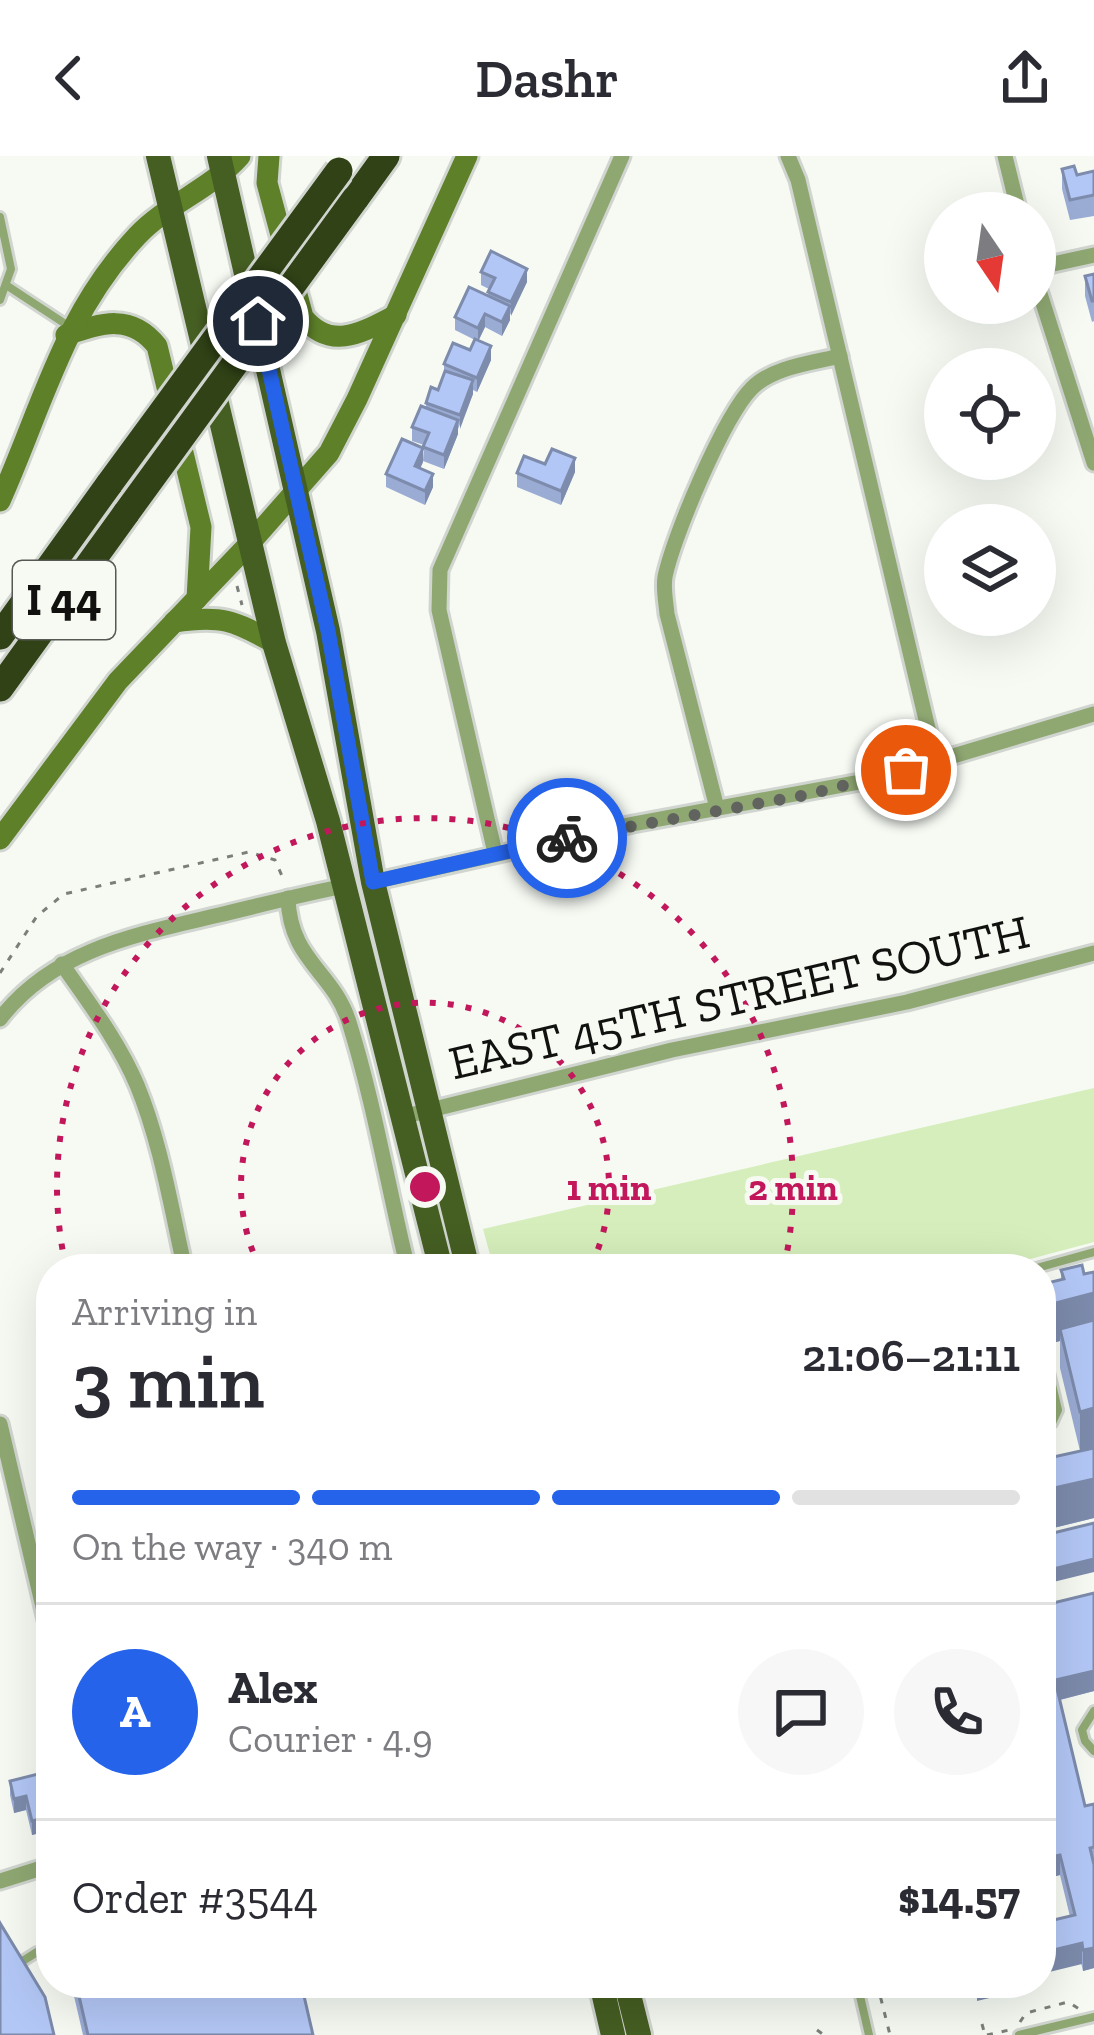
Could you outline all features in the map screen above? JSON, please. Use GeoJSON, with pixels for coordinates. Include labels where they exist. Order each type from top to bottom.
{"type":"FeatureCollection","features":[{"type":"Feature","properties":{"kind":"highway","name":"I 44"},"geometry":{"type":"LineString","coordinates":[[0,688],[386,156]]}},
{"type":"Feature","properties":{"kind":"highway","name":"I 44"},"geometry":{"type":"LineString","coordinates":[[0,636],[344,164]]}},
{"type":"Feature","properties":{"kind":"main road"},"geometry":{"type":"LineString","coordinates":[[158,156],[274,644],[345,886],[437,1254]]}},
{"type":"Feature","properties":{"kind":"main road"},"geometry":{"type":"LineString","coordinates":[[269,156],[267,183],[303,317],[318,332],[339,338],[361,334],[396,314]]}},
{"type":"Feature","properties":{"kind":"main road"},"geometry":{"type":"LineString","coordinates":[[0,839],[118,681],[297,492],[343,429],[466,156]]}},
{"type":"Feature","properties":{"kind":"main road"},"geometry":{"type":"LineString","coordinates":[[0,501],[7,463],[68,331],[110,266],[142,231],[228,162],[336,668],[353,788],[373,882],[464,1254]]}},
{"type":"Feature","properties":{"kind":"main road"},"geometry":{"type":"LineString","coordinates":[[68,331],[123,322],[148,334],[157,346],[202,527],[197,599]]}},
{"type":"Feature","properties":{"kind":"main road"},"geometry":{"type":"LineString","coordinates":[[174,622],[208,617],[230,620],[274,644]]}},
{"type":"Feature","properties":{"kind":"main road"},"geometry":{"type":"LineString","coordinates":[[345,886],[373,882]]}},
{"type":"Feature","properties":{"kind":"main road"},"geometry":{"type":"LineString","coordinates":[[604,1998],[613,2035]]}},
{"type":"Feature","properties":{"kind":"main road"},"geometry":{"type":"LineString","coordinates":[[630,1998],[639,2035]]}},
{"type":"Feature","properties":{"kind":"street"},"geometry":{"type":"LineString","coordinates":[[496,853],[442,628],[437,588],[440,570],[622,156]]}},
{"type":"Feature","properties":{"kind":"street"},"geometry":{"type":"LineString","coordinates":[[788,156],[798,180],[937,762]]}},
{"type":"Feature","properties":{"kind":"street"},"geometry":{"type":"LineString","coordinates":[[1004,156],[1013,192]]}},
{"type":"Feature","properties":{"kind":"street"},"geometry":{"type":"LineString","coordinates":[[1056,263],[1094,255]]}},
{"type":"Feature","properties":{"kind":"street"},"geometry":{"type":"LineString","coordinates":[[1050,324],[1094,463]]}},
{"type":"Feature","properties":{"kind":"street"},"geometry":{"type":"LineString","coordinates":[[717,808],[668,614],[664,583],[670,554],[733,412],[753,386],[784,370],[840,356]]}},
{"type":"Feature","properties":{"kind":"street"},"geometry":{"type":"LineString","coordinates":[[373,882],[717,808],[806,795],[937,762],[1094,714]]}},
{"type":"Feature","properties":{"kind":"street"},"geometry":{"type":"LineString","coordinates":[[0,1019],[62,964],[113,941],[345,886]]}},
{"type":"Feature","properties":{"kind":"street"},"geometry":{"type":"LineString","coordinates":[[288,898],[295,940],[347,1016],[404,1254]]}},
{"type":"Feature","properties":{"kind":"street","name":"EAST 45TH STREET SOUTH"},"geometry":{"type":"LineString","coordinates":[[402,1117],[672,1050],[907,1002],[1094,952]]}},
{"type":"Feature","properties":{"kind":"street"},"geometry":{"type":"LineString","coordinates":[[62,964],[120,1049],[136,1082],[181,1254]]}},
{"type":"Feature","properties":{"kind":"street"},"geometry":{"type":"LineString","coordinates":[[0,1424],[36,1577]]}},
{"type":"Feature","properties":{"kind":"street"},"geometry":{"type":"LineString","coordinates":[[0,1881],[36,1870]]}},
{"type":"Feature","properties":{"kind":"lane"},"geometry":{"type":"LineString","coordinates":[[0,217],[11,269],[0,300]]}},
{"type":"Feature","properties":{"kind":"lane"},"geometry":{"type":"LineString","coordinates":[[5,285],[68,331]]}},
{"type":"Feature","properties":{"kind":"lane"},"geometry":{"type":"LineString","coordinates":[[1056,1263],[1094,1252]]}},
{"type":"Feature","properties":{"kind":"lane"},"geometry":{"type":"LineString","coordinates":[[1094,1711],[1082,1730],[1094,1750]]}},
{"type":"Feature","properties":{"kind":"lane"},"geometry":{"type":"LineString","coordinates":[[11,1969],[36,1953]]}},
{"type":"Feature","properties":{"kind":"lane"},"geometry":{"type":"LineString","coordinates":[[860,1998],[869,2035]]}},
{"type":"Feature","properties":{"kind":"lane"},"geometry":{"type":"LineString","coordinates":[[1019,2035],[1089,2014]]}},
{"type":"Feature","properties":{"kind":"path"},"geometry":{"type":"LineString","coordinates":[[234,579],[243,608]]}},
{"type":"Feature","properties":{"kind":"path"},"geometry":{"type":"LineString","coordinates":[[0,973],[44,908],[76,890],[249,852],[275,860],[288,898]]}},
{"type":"Feature","properties":{"kind":"path"},"geometry":{"type":"LineString","coordinates":[[881,1998],[890,2035]]}},
{"type":"Feature","properties":{"kind":"path"},"geometry":{"type":"LineString","coordinates":[[982,2024],[986,2035],[1016,2028],[1026,2013],[1068,2002],[1089,2014]]}},
{"type":"Feature","properties":{"kind":"path"},"geometry":{"type":"LineString","coordinates":[[818,2030],[824,2035]]}},
{"type":"Feature","properties":{"kind":"green space"},"geometry":{"type":"Polygon","coordinates":[[[1094,1088],[1094,1242],[1049,1254],[490,1254],[483,1229],[1094,1088]]]}},
{"type":"Feature","properties":{"kind":"building"},"geometry":{"type":"Polygon","coordinates":[[[1074,166],[1077,175],[1094,171],[1094,195],[1070,200],[1062,169],[1074,166]]]}},
{"type":"Feature","properties":{"kind":"building"},"geometry":{"type":"Polygon","coordinates":[[[491,251],[527,269],[511,302],[488,292],[495,278],[481,272],[491,251]]]}},
{"type":"Feature","properties":{"kind":"building"},"geometry":{"type":"Polygon","coordinates":[[[1094,274],[1094,301],[1092,301],[1085,276],[1094,274]]]}},
{"type":"Feature","properties":{"kind":"building"},"geometry":{"type":"Polygon","coordinates":[[[469,287],[510,306],[502,322],[485,314],[478,328],[455,317],[469,287]]]}},
{"type":"Feature","properties":{"kind":"building"},"geometry":{"type":"Polygon","coordinates":[[[475,339],[491,346],[477,378],[444,364],[453,343],[470,350],[475,339]]]}},
{"type":"Feature","properties":{"kind":"building"},"geometry":{"type":"Polygon","coordinates":[[[445,371],[473,380],[460,415],[426,403],[431,387],[438,390],[445,371]]]}},
{"type":"Feature","properties":{"kind":"building"},"geometry":{"type":"Polygon","coordinates":[[[421,406],[458,420],[444,455],[423,447],[429,433],[412,427],[421,406]]]}},
{"type":"Feature","properties":{"kind":"building"},"geometry":{"type":"Polygon","coordinates":[[[402,439],[423,448],[415,466],[433,474],[425,491],[386,474],[402,439]]]}},
{"type":"Feature","properties":{"kind":"building"},"geometry":{"type":"Polygon","coordinates":[[[552,449],[575,458],[561,491],[517,473],[524,456],[545,464],[552,449]]]}},
{"type":"Feature","properties":{"kind":"building"},"geometry":{"type":"Polygon","coordinates":[[[1082,1265],[1084,1274],[1094,1272],[1094,1293],[1056,1303],[1056,1281],[1064,1279],[1061,1270],[1082,1265]]]}},
{"type":"Feature","properties":{"kind":"building"},"geometry":{"type":"Polygon","coordinates":[[[1094,1320],[1094,1408],[1080,1412],[1060,1329],[1094,1320]]]}},
{"type":"Feature","properties":{"kind":"building"},"geometry":{"type":"Polygon","coordinates":[[[1094,1448],[1094,1479],[1056,1488],[1056,1456],[1094,1448]]]}},
{"type":"Feature","properties":{"kind":"building"},"geometry":{"type":"Polygon","coordinates":[[[1094,1523],[1094,1559],[1056,1568],[1056,1532],[1094,1523]]]}},
{"type":"Feature","properties":{"kind":"building"},"geometry":{"type":"Polygon","coordinates":[[[1094,1593],[1094,1671],[1056,1680],[1056,1602],[1094,1593]]]}},
{"type":"Feature","properties":{"kind":"building"},"geometry":{"type":"Polygon","coordinates":[[[1056,1684],[1085,1806],[1094,1804],[1094,1847],[1090,1848],[1094,1948],[1083,1950],[1082,1943],[1056,1949],[1056,1919],[1075,1915],[1060,1855],[1056,1856],[1056,1684]]]}},
{"type":"Feature","properties":{"kind":"building"},"geometry":{"type":"Polygon","coordinates":[[[36,1774],[36,1820],[32,1821],[26,1796],[14,1799],[10,1781],[36,1774]]]}},
{"type":"Feature","properties":{"kind":"building"},"geometry":{"type":"Polygon","coordinates":[[[0,1923],[36,1982],[36,1998],[45,1998],[54,2035],[0,2035],[0,1923]]]}},
{"type":"Feature","properties":{"kind":"building"},"geometry":{"type":"Polygon","coordinates":[[[79,1998],[304,1998],[313,2035],[88,2035],[79,1998]]]}},
{"type":"Feature","properties":{"kind":"way so far"},"geometry":{"type":"LineString","coordinates":[[567,838],[806,795],[906,770]]}},
{"type":"Feature","properties":{"kind":"route"},"geometry":{"type":"LineString","coordinates":[[258,321],[341,693],[353,788],[373,882],[567,838]]}}]}
